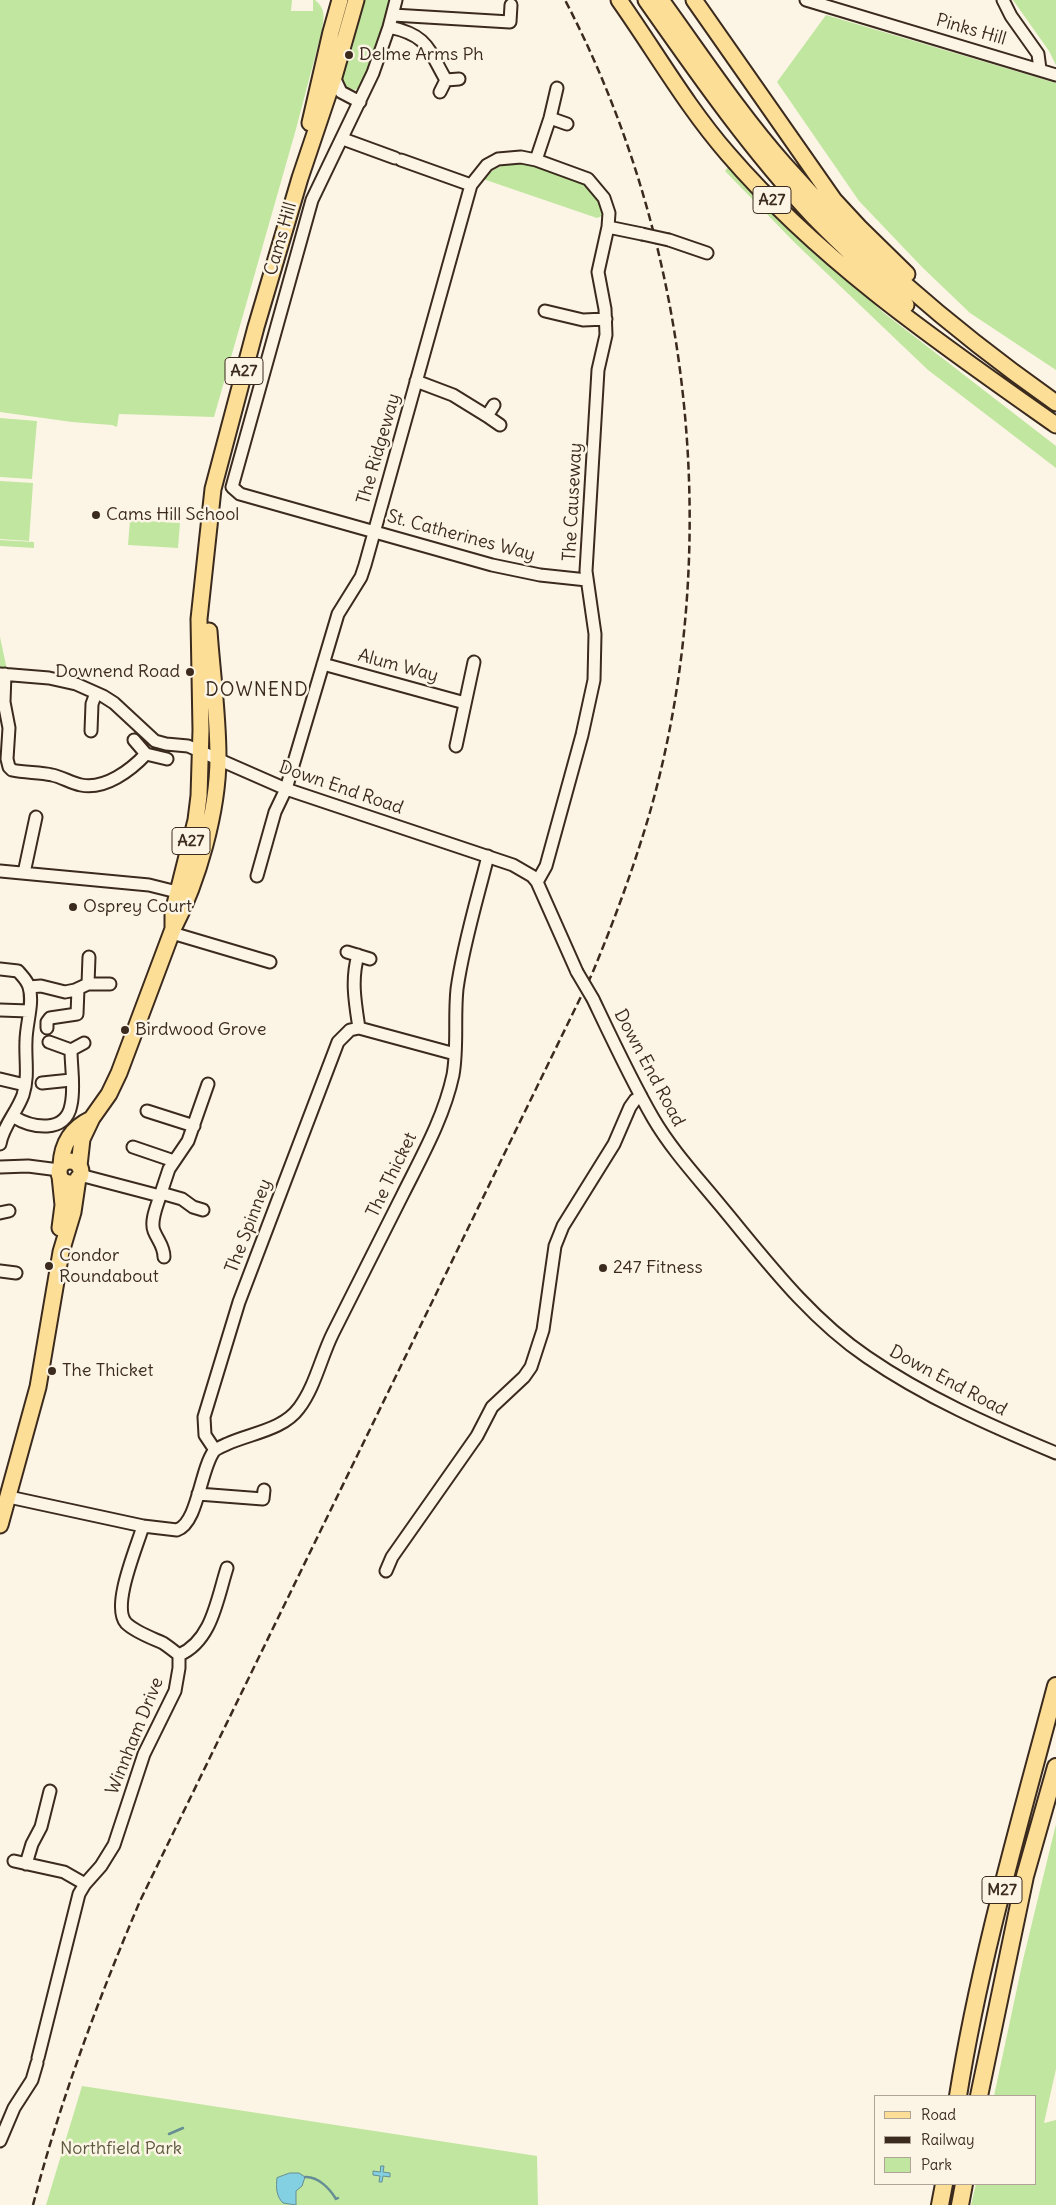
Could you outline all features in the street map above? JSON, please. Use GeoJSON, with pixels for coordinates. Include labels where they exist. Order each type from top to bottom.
{"type":"FeatureCollection","features":[{"type":"Feature","properties":{"kind":"highway","name":"M27"},"geometry":{"type":"LineString","coordinates":[[958,2095],[966,2045],[1006,1873],[1056,1686]]}},
{"type":"Feature","properties":{"kind":"highway","name":"M27"},"geometry":{"type":"LineString","coordinates":[[979,2095],[1025,1876],[1056,1767]]}},
{"type":"Feature","properties":{"kind":"highway"},"geometry":{"type":"LineString","coordinates":[[940,2205],[944,2185]]}},
{"type":"Feature","properties":{"kind":"highway"},"geometry":{"type":"LineString","coordinates":[[960,2205],[964,2185]]}},
{"type":"Feature","properties":{"kind":"main road","name":"Cams Hill"},"geometry":{"type":"LineString","coordinates":[[300,178],[314,104],[340,0]]}},
{"type":"Feature","properties":{"kind":"main road","name":"Cams Hill"},"geometry":{"type":"LineString","coordinates":[[201,751],[199,618],[213,489],[222,449],[300,178],[334,77],[356,0]]}},
{"type":"Feature","properties":{"kind":"main road","name":"A27"},"geometry":{"type":"LineString","coordinates":[[619,0],[727,153],[785,213],[870,288],[930,336],[1056,426]]}},
{"type":"Feature","properties":{"kind":"main road","name":"A27"},"geometry":{"type":"LineString","coordinates":[[646,0],[737,125],[813,215],[862,264],[966,360]]}},
{"type":"Feature","properties":{"kind":"main road","name":"A27"},"geometry":{"type":"LineString","coordinates":[[661,0],[748,121],[823,208],[904,284],[978,344],[1056,403]]}},
{"type":"Feature","properties":{"kind":"main road","name":"A27"},"geometry":{"type":"LineString","coordinates":[[694,0],[704,7],[834,200],[978,344]]}},
{"type":"Feature","properties":{"kind":"main road","name":"Cams Hill"},"geometry":{"type":"LineString","coordinates":[[204,567],[218,758]]}},
{"type":"Feature","properties":{"kind":"main road","name":"A27"},"geometry":{"type":"LineString","coordinates":[[173,931],[173,912],[177,892],[198,806],[201,751]]}},
{"type":"Feature","properties":{"kind":"main road","name":"A27"},"geometry":{"type":"LineString","coordinates":[[0,1525],[38,1387],[61,1252],[73,1212],[79,1173],[81,1142],[92,1118],[106,1100],[119,1073],[173,931],[184,908],[202,854],[212,808],[218,758]]}},
{"type":"Feature","properties":{"kind":"main road","name":"A27"},"geometry":{"type":"LineString","coordinates":[[61,1252],[59,1240],[63,1204],[60,1170],[63,1150],[70,1136],[80,1124],[92,1118]]}},
{"type":"Feature","properties":{"kind":"main road"},"geometry":{"type":"LineString","coordinates":[[60,1170],[70,1161],[79,1173]]}},
{"type":"Feature","properties":{"kind":"street","name":"Cams Hill"},"geometry":{"type":"LineString","coordinates":[[240,494],[233,490],[232,482],[270,354],[298,244],[312,200],[360,102],[390,28],[396,0]]}},
{"type":"Feature","properties":{"kind":"street","name":"Pinks Hill"},"geometry":{"type":"LineString","coordinates":[[806,0],[1056,75]]}},
{"type":"Feature","properties":{"kind":"street"},"geometry":{"type":"LineString","coordinates":[[1003,0],[1011,16],[1038,54],[1040,69]]}},
{"type":"Feature","properties":{"kind":"street"},"geometry":{"type":"LineString","coordinates":[[393,15],[510,22],[511,5]]}},
{"type":"Feature","properties":{"kind":"street"},"geometry":{"type":"LineString","coordinates":[[390,28],[417,35],[424,43],[446,80]]}},
{"type":"Feature","properties":{"kind":"street"},"geometry":{"type":"LineString","coordinates":[[334,77],[341,92],[360,102]]}},
{"type":"Feature","properties":{"kind":"street"},"geometry":{"type":"LineString","coordinates":[[446,80],[459,79]]}},
{"type":"Feature","properties":{"kind":"street"},"geometry":{"type":"LineString","coordinates":[[440,92],[446,80]]}},
{"type":"Feature","properties":{"kind":"street"},"geometry":{"type":"LineString","coordinates":[[536,160],[550,118],[557,88]]}},
{"type":"Feature","properties":{"kind":"street"},"geometry":{"type":"LineString","coordinates":[[550,118],[567,124]]}},
{"type":"Feature","properties":{"kind":"street"},"geometry":{"type":"LineString","coordinates":[[343,139],[471,185]]}},
{"type":"Feature","properties":{"kind":"street","name":"The Ridgeway"},"geometry":{"type":"LineString","coordinates":[[257,876],[275,812],[286,789],[338,614],[361,577],[471,185],[487,165],[498,160],[516,157],[536,160]]}},
{"type":"Feature","properties":{"kind":"street","name":"The Causeway"},"geometry":{"type":"LineString","coordinates":[[536,160],[588,180],[604,198],[608,213],[608,226],[598,272],[606,319],[606,335],[598,370],[587,580],[595,634],[594,680],[582,735],[546,866],[537,882]]}},
{"type":"Feature","properties":{"kind":"street"},"geometry":{"type":"LineString","coordinates":[[608,226],[669,240],[708,253]]}},
{"type":"Feature","properties":{"kind":"street"},"geometry":{"type":"LineString","coordinates":[[545,310],[583,320],[606,319]]}},
{"type":"Feature","properties":{"kind":"street"},"geometry":{"type":"LineString","coordinates":[[416,381],[454,395],[500,425]]}},
{"type":"Feature","properties":{"kind":"street"},"geometry":{"type":"LineString","coordinates":[[487,416],[494,405]]}},
{"type":"Feature","properties":{"kind":"street","name":"St. Catherines Way"},"geometry":{"type":"LineString","coordinates":[[240,494],[508,568],[540,575],[587,580]]}},
{"type":"Feature","properties":{"kind":"street"},"geometry":{"type":"LineString","coordinates":[[456,746],[474,662]]}},
{"type":"Feature","properties":{"kind":"street","name":"Alum Way"},"geometry":{"type":"LineString","coordinates":[[323,664],[464,703]]}},
{"type":"Feature","properties":{"kind":"street"},"geometry":{"type":"LineString","coordinates":[[3,674],[4,702],[9,728],[8,759],[9,767],[12,770],[49,774],[81,785],[90,786],[122,780],[146,754]]}},
{"type":"Feature","properties":{"kind":"street","name":"Down End Road"},"geometry":{"type":"LineString","coordinates":[[3,674],[66,680],[96,692],[114,703],[156,741],[188,746],[286,789],[488,856],[523,870],[537,882],[578,972],[641,1096],[669,1141],[767,1262],[802,1302],[836,1333],[867,1357],[915,1387],[959,1410],[1056,1452]]}},
{"type":"Feature","properties":{"kind":"street"},"geometry":{"type":"LineString","coordinates":[[91,731],[92,704],[96,692]]}},
{"type":"Feature","properties":{"kind":"street"},"geometry":{"type":"LineString","coordinates":[[134,740],[146,754],[167,759]]}},
{"type":"Feature","properties":{"kind":"street"},"geometry":{"type":"LineString","coordinates":[[24,873],[36,817]]}},
{"type":"Feature","properties":{"kind":"street","name":"The Thicket"},"geometry":{"type":"LineString","coordinates":[[215,1450],[239,1438],[288,1420],[300,1407],[331,1336],[417,1166],[439,1118],[453,1074],[457,992],[461,965],[488,856]]}},
{"type":"Feature","properties":{"kind":"street"},"geometry":{"type":"LineString","coordinates":[[0,871],[149,885],[177,892]]}},
{"type":"Feature","properties":{"kind":"street"},"geometry":{"type":"LineString","coordinates":[[173,931],[270,962]]}},
{"type":"Feature","properties":{"kind":"street"},"geometry":{"type":"LineString","coordinates":[[370,959],[352,953],[354,998],[360,1028],[455,1054]]}},
{"type":"Feature","properties":{"kind":"street"},"geometry":{"type":"LineString","coordinates":[[47,1028],[47,1022],[50,1018],[77,1014],[89,957]]}},
{"type":"Feature","properties":{"kind":"street"},"geometry":{"type":"LineString","coordinates":[[0,970],[18,971],[29,987],[26,1086],[14,1116],[4,1131],[0,1144]]}},
{"type":"Feature","properties":{"kind":"street"},"geometry":{"type":"LineString","coordinates":[[29,987],[42,986],[65,992],[83,987],[110,984]]}},
{"type":"Feature","properties":{"kind":"street"},"geometry":{"type":"LineString","coordinates":[[0,1010],[29,1011]]}},
{"type":"Feature","properties":{"kind":"street","name":"The Spinney"},"geometry":{"type":"LineString","coordinates":[[215,1450],[205,1435],[204,1417],[239,1302],[338,1042],[350,1030],[360,1028]]}},
{"type":"Feature","properties":{"kind":"street"},"geometry":{"type":"LineString","coordinates":[[50,1042],[71,1050],[84,1043]]}},
{"type":"Feature","properties":{"kind":"street"},"geometry":{"type":"LineString","coordinates":[[14,1116],[23,1122],[45,1127],[56,1124],[70,1110],[72,1098],[71,1050]]}},
{"type":"Feature","properties":{"kind":"street"},"geometry":{"type":"LineString","coordinates":[[0,1080],[26,1086]]}},
{"type":"Feature","properties":{"kind":"street"},"geometry":{"type":"LineString","coordinates":[[42,1082],[71,1080]]}},
{"type":"Feature","properties":{"kind":"street"},"geometry":{"type":"LineString","coordinates":[[164,1257],[162,1244],[153,1228],[154,1215],[166,1176],[188,1141],[208,1084]]}},
{"type":"Feature","properties":{"kind":"street"},"geometry":{"type":"LineString","coordinates":[[386,1571],[392,1556],[477,1436],[492,1406],[524,1377],[531,1367],[543,1330],[555,1246],[563,1226],[614,1144],[630,1107],[641,1096]]}},
{"type":"Feature","properties":{"kind":"street"},"geometry":{"type":"LineString","coordinates":[[147,1111],[194,1126]]}},
{"type":"Feature","properties":{"kind":"street"},"geometry":{"type":"LineString","coordinates":[[133,1147],[174,1161]]}},
{"type":"Feature","properties":{"kind":"street"},"geometry":{"type":"LineString","coordinates":[[0,1163],[60,1170]]}},
{"type":"Feature","properties":{"kind":"street"},"geometry":{"type":"LineString","coordinates":[[79,1173],[182,1199],[193,1207],[203,1210]]}},
{"type":"Feature","properties":{"kind":"street"},"geometry":{"type":"LineString","coordinates":[[0,1271],[16,1273]]}},
{"type":"Feature","properties":{"kind":"street"},"geometry":{"type":"LineString","coordinates":[[9,1497],[143,1526],[170,1530],[182,1529],[190,1518],[204,1470],[215,1450]]}},
{"type":"Feature","properties":{"kind":"street"},"geometry":{"type":"LineString","coordinates":[[198,1494],[267,1496]]}},
{"type":"Feature","properties":{"kind":"street"},"geometry":{"type":"LineString","coordinates":[[143,1526],[123,1590],[121,1602],[123,1616],[126,1623],[166,1645],[179,1655],[196,1645],[208,1626],[227,1568]]}},
{"type":"Feature","properties":{"kind":"street","name":"Winnham Drive"},"geometry":{"type":"LineString","coordinates":[[0,2141],[3,2126],[32,2080],[79,1894],[85,1884],[106,1870],[144,1754],[175,1691],[178,1680],[179,1655]]}},
{"type":"Feature","properties":{"kind":"street"},"geometry":{"type":"LineString","coordinates":[[26,1864],[40,1827],[50,1791]]}},
{"type":"Feature","properties":{"kind":"street"},"geometry":{"type":"LineString","coordinates":[[14,1861],[64,1872],[85,1884]]}},
{"type":"Feature","properties":{"kind":"green space"},"geometry":{"type":"Polygon","coordinates":[[[0,0],[292,0],[291,11],[313,11],[313,0],[315,0],[323,10],[322,30],[296,129],[214,417],[119,414],[117,427],[0,412],[0,0]]]}},
{"type":"Feature","properties":{"kind":"green space"},"geometry":{"type":"Polygon","coordinates":[[[361,0],[390,0],[383,28],[363,84],[357,89],[352,89],[344,87],[340,75],[349,59],[354,42],[353,27],[361,0]]]}},
{"type":"Feature","properties":{"kind":"green space"},"geometry":{"type":"Polygon","coordinates":[[[1013,0],[1056,0],[1056,65],[1049,51],[1013,0]]]}},
{"type":"Feature","properties":{"kind":"green space"},"geometry":{"type":"Polygon","coordinates":[[[826,15],[1056,83],[1056,370],[970,313],[922,267],[859,201],[777,82],[826,15]]]}},
{"type":"Feature","properties":{"kind":"green space"},"geometry":{"type":"Polygon","coordinates":[[[525,162],[586,181],[598,197],[602,216],[597,218],[483,179],[492,171],[502,166],[525,162]]]}},
{"type":"Feature","properties":{"kind":"green space"},"geometry":{"type":"Polygon","coordinates":[[[728,167],[884,313],[1056,446],[1056,468],[928,370],[795,243],[725,171],[728,167]]]}},
{"type":"Feature","properties":{"kind":"green space"},"geometry":{"type":"Polygon","coordinates":[[[0,418],[37,421],[32,479],[0,477],[0,418]]]}},
{"type":"Feature","properties":{"kind":"green space"},"geometry":{"type":"Polygon","coordinates":[[[0,481],[33,483],[29,541],[0,539],[0,481]]]}},
{"type":"Feature","properties":{"kind":"green space"},"geometry":{"type":"Polygon","coordinates":[[[130,520],[180,523],[178,548],[128,545],[130,520]]]}},
{"type":"Feature","properties":{"kind":"green space"},"geometry":{"type":"Polygon","coordinates":[[[0,540],[34,542],[34,548],[0,546],[0,540]]]}},
{"type":"Feature","properties":{"kind":"green space"},"geometry":{"type":"Polygon","coordinates":[[[0,637],[7,670],[0,670],[0,637]]]}},
{"type":"Feature","properties":{"kind":"green space"},"geometry":{"type":"Polygon","coordinates":[[[1056,1824],[1056,2069],[1044,2123],[1056,2120],[1056,2205],[971,2205],[976,2185],[1036,2185],[1036,2095],[994,2095],[1023,1960],[1056,1824]]]}},
{"type":"Feature","properties":{"kind":"green space","name":"Northfield Park"},"geometry":{"type":"Polygon","coordinates":[[[82,2086],[537,2156],[538,2205],[46,2205],[82,2086]]]}},
{"type":"Feature","properties":{"kind":"water"},"geometry":{"type":"Polygon","coordinates":[[[381,2166],[384,2166],[383,2172],[390,2173],[390,2177],[383,2176],[382,2182],[379,2182],[380,2176],[373,2175],[373,2171],[380,2172],[381,2166]]]}},
{"type":"Feature","properties":{"kind":"water"},"geometry":{"type":"Polygon","coordinates":[[[290,2173],[299,2173],[305,2177],[302,2186],[296,2191],[296,2205],[283,2203],[277,2191],[277,2178],[290,2173]]]}},
{"type":"Feature","properties":{"kind":"waterway"},"geometry":{"type":"LineString","coordinates":[[169,2134],[183,2128]]}},
{"type":"Feature","properties":{"kind":"waterway"},"geometry":{"type":"LineString","coordinates":[[305,2177],[319,2181],[327,2187],[336,2199],[338,2198]]}},
{"type":"Feature","properties":{"kind":"railway"},"geometry":{"type":"LineString","coordinates":[[33,2205],[55,2128],[81,2051],[140,1901],[592,974],[623,894],[650,812],[673,711],[686,608],[690,503],[683,398],[667,294],[642,192],[608,94],[565,0]]}},
{"type":"Feature","properties":{"kind":"place","name":"Delme Arms Ph"},"geometry":{"type":"Point","coordinates":[349,55]}},
{"type":"Feature","properties":{"kind":"place","name":"Cams Hill School"},"geometry":{"type":"Point","coordinates":[96,515]}},
{"type":"Feature","properties":{"kind":"place","name":"Downend Road"},"geometry":{"type":"Point","coordinates":[190,672]}},
{"type":"Feature","properties":{"kind":"place","name":"Osprey Court"},"geometry":{"type":"Point","coordinates":[73,907]}},
{"type":"Feature","properties":{"kind":"place","name":"Birdwood Grove"},"geometry":{"type":"Point","coordinates":[125,1030]}},
{"type":"Feature","properties":{"kind":"place","name":"Condor Roundabout"},"geometry":{"type":"Point","coordinates":[49,1266]}},
{"type":"Feature","properties":{"kind":"place","name":"247 Fitness"},"geometry":{"type":"Point","coordinates":[603,1268]}},
{"type":"Feature","properties":{"kind":"place","name":"The Thicket"},"geometry":{"type":"Point","coordinates":[52,1371]}},
{"type":"Feature","properties":{"kind":"district","name":"DOWNEND"},"geometry":{"type":"Point","coordinates":[257,691]}}]}
